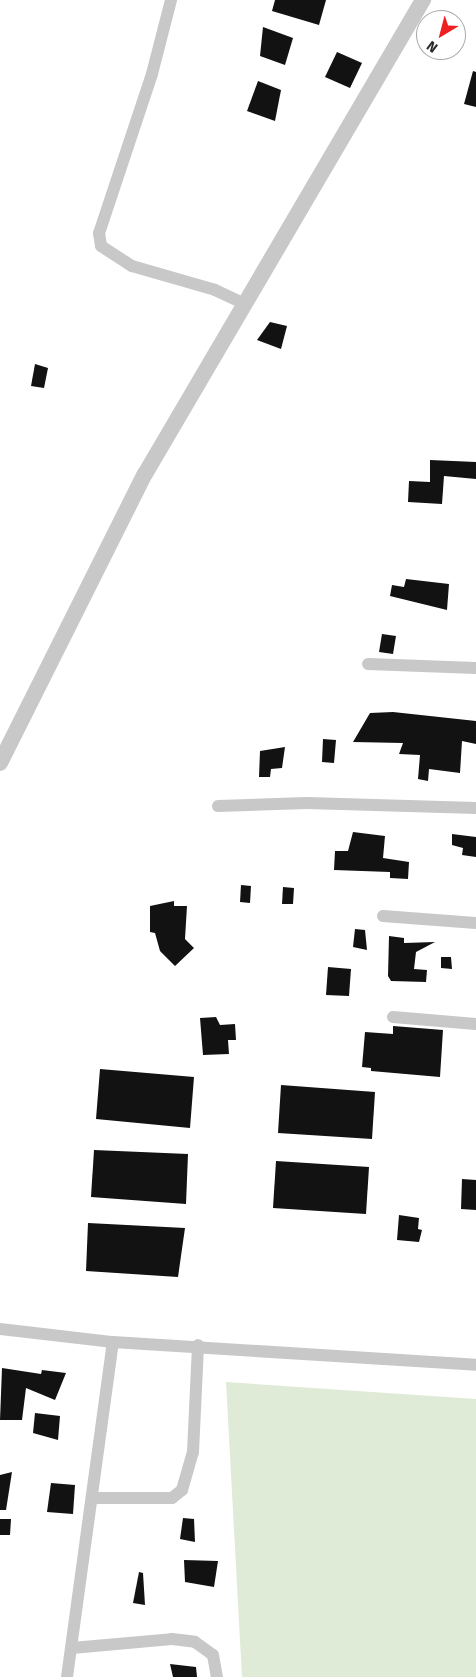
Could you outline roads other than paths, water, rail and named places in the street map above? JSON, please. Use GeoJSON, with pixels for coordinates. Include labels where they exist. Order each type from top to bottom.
{"type":"FeatureCollection","features":[{"type":"Feature","properties":{"kind":"street"},"geometry":{"type":"LineString","coordinates":[[171,0],[152,74],[98,233],[101,246],[132,266],[215,290],[243,303]]}},
{"type":"Feature","properties":{"kind":"street"},"geometry":{"type":"LineString","coordinates":[[0,763],[146,474],[243,303],[423,0]]}},
{"type":"Feature","properties":{"kind":"street"},"geometry":{"type":"LineString","coordinates":[[368,664],[476,668]]}},
{"type":"Feature","properties":{"kind":"street"},"geometry":{"type":"LineString","coordinates":[[218,806],[307,803],[476,808]]}},
{"type":"Feature","properties":{"kind":"street"},"geometry":{"type":"LineString","coordinates":[[383,916],[476,922]]}},
{"type":"Feature","properties":{"kind":"street"},"geometry":{"type":"LineString","coordinates":[[393,1018],[476,1024]]}},
{"type":"Feature","properties":{"kind":"street"},"geometry":{"type":"LineString","coordinates":[[0,1329],[112,1342],[198,1345],[476,1365]]}},
{"type":"Feature","properties":{"kind":"street"},"geometry":{"type":"LineString","coordinates":[[68,1677],[94,1498],[112,1342]]}},
{"type":"Feature","properties":{"kind":"street"},"geometry":{"type":"LineString","coordinates":[[94,1498],[172,1498],[182,1490],[193,1452],[198,1345]]}},
{"type":"Feature","properties":{"kind":"street"},"geometry":{"type":"LineString","coordinates":[[72,1648],[172,1639],[195,1642],[213,1655],[216,1677]]}}]}
